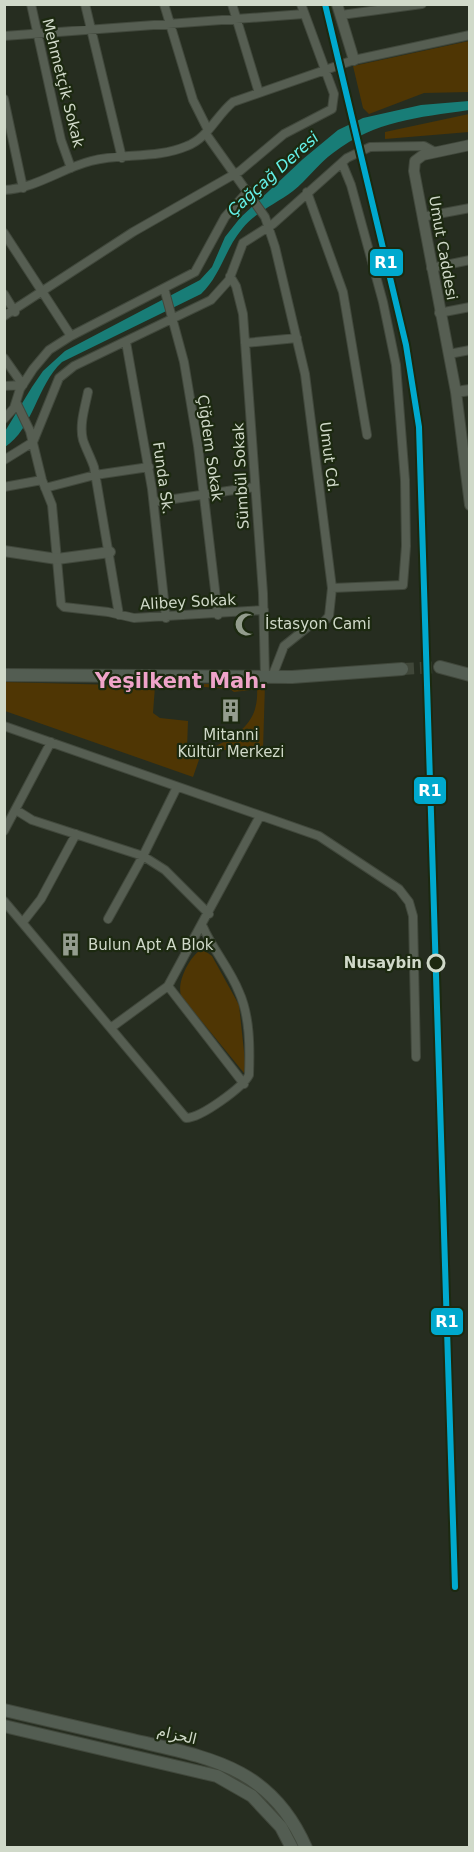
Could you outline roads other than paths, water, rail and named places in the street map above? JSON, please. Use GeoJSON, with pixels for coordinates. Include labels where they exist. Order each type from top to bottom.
{"type":"FeatureCollection","features":[{"type":"Feature","properties":{"kind":"main road"},"geometry":{"type":"LineString","coordinates":[[440,668],[470,675]]}},
{"type":"Feature","properties":{"kind":"main road"},"geometry":{"type":"LineString","coordinates":[[4,675],[268,677],[402,669]]}},
{"type":"Feature","properties":{"kind":"main road","name":"الحزام"},"geometry":{"type":"LineString","coordinates":[[4,1710],[221,1762],[252,1778],[269,1793],[285,1810],[306,1848]]}},
{"type":"Feature","properties":{"kind":"main road","name":"الحزام"},"geometry":{"type":"LineString","coordinates":[[4,1726],[223,1778],[241,1788],[262,1805],[281,1827],[292,1848]]}},
{"type":"Feature","properties":{"kind":"street","name":"Mehmetçik Sokak"},"geometry":{"type":"LineString","coordinates":[[31,4],[61,140],[71,168]]}},
{"type":"Feature","properties":{"kind":"street"},"geometry":{"type":"LineString","coordinates":[[85,4],[122,158]]}},
{"type":"Feature","properties":{"kind":"street","name":"Umut Cd."},"geometry":{"type":"LineString","coordinates":[[164,4],[193,100],[207,132],[267,222],[305,374],[332,588],[329,616],[323,623],[309,626],[284,646],[268,677]]}},
{"type":"Feature","properties":{"kind":"street"},"geometry":{"type":"LineString","coordinates":[[232,4],[259,93]]}},
{"type":"Feature","properties":{"kind":"street"},"geometry":{"type":"LineString","coordinates":[[354,60],[339,10],[422,4]]}},
{"type":"Feature","properties":{"kind":"street"},"geometry":{"type":"LineString","coordinates":[[4,36],[169,22],[237,19],[303,9],[334,94],[332,110],[284,134],[236,174],[133,232],[41,292],[15,312],[4,316]]}},
{"type":"Feature","properties":{"kind":"street"},"geometry":{"type":"LineString","coordinates":[[4,190],[35,185],[93,160],[122,158],[187,146],[207,132],[233,102],[354,60],[470,35]]}},
{"type":"Feature","properties":{"kind":"street"},"geometry":{"type":"LineString","coordinates":[[4,99],[23,188]]}},
{"type":"Feature","properties":{"kind":"street","name":"Umut Caddesi"},"geometry":{"type":"LineString","coordinates":[[470,145],[423,155],[415,161],[414,171],[439,313],[466,443],[470,505]]}},
{"type":"Feature","properties":{"kind":"street"},"geometry":{"type":"LineString","coordinates":[[4,460],[33,442],[59,378],[74,366],[126,342],[173,315],[211,300],[221,292],[230,276],[243,243],[342,163],[370,147],[424,146],[435,152]]}},
{"type":"Feature","properties":{"kind":"street"},"geometry":{"type":"LineString","coordinates":[[332,588],[403,585],[406,546],[396,365],[380,292],[351,185],[342,163]]}},
{"type":"Feature","properties":{"kind":"street"},"geometry":{"type":"LineString","coordinates":[[308,192],[343,292],[367,435]]}},
{"type":"Feature","properties":{"kind":"street"},"geometry":{"type":"LineString","coordinates":[[4,419],[16,402],[22,385],[49,350],[71,336],[165,291],[195,272],[225,217],[250,195]]}},
{"type":"Feature","properties":{"kind":"street"},"geometry":{"type":"LineString","coordinates":[[422,217],[470,208]]}},
{"type":"Feature","properties":{"kind":"street"},"geometry":{"type":"LineString","coordinates":[[4,233],[71,336]]}},
{"type":"Feature","properties":{"kind":"street"},"geometry":{"type":"LineString","coordinates":[[431,268],[470,260]]}},
{"type":"Feature","properties":{"kind":"street","name":"Sümbül Sokak"},"geometry":{"type":"LineString","coordinates":[[230,276],[236,286],[243,314],[268,677]]}},
{"type":"Feature","properties":{"kind":"street","name":"Çiğdem Sokak"},"geometry":{"type":"LineString","coordinates":[[165,291],[184,362],[218,615]]}},
{"type":"Feature","properties":{"kind":"street"},"geometry":{"type":"LineString","coordinates":[[4,294],[15,312]]}},
{"type":"Feature","properties":{"kind":"street"},"geometry":{"type":"LineString","coordinates":[[439,313],[470,306]]}},
{"type":"Feature","properties":{"kind":"street"},"geometry":{"type":"LineString","coordinates":[[245,343],[297,338]]}},
{"type":"Feature","properties":{"kind":"street","name":"Funda Sk."},"geometry":{"type":"LineString","coordinates":[[126,342],[149,466],[166,618]]}},
{"type":"Feature","properties":{"kind":"street"},"geometry":{"type":"LineString","coordinates":[[449,354],[470,350]]}},
{"type":"Feature","properties":{"kind":"street"},"geometry":{"type":"LineString","coordinates":[[4,358],[22,385]]}},
{"type":"Feature","properties":{"kind":"street"},"geometry":{"type":"LineString","coordinates":[[4,386],[22,385]]}},
{"type":"Feature","properties":{"kind":"street"},"geometry":{"type":"LineString","coordinates":[[456,392],[470,390]]}},
{"type":"Feature","properties":{"kind":"street"},"geometry":{"type":"LineString","coordinates":[[88,392],[82,423],[84,442],[89,449],[95,475],[119,615]]}},
{"type":"Feature","properties":{"kind":"street","name":"Alibey Sokak"},"geometry":{"type":"LineString","coordinates":[[16,402],[30,431],[52,505],[61,604],[64,607],[134,618],[218,615],[264,610]]}},
{"type":"Feature","properties":{"kind":"street"},"geometry":{"type":"LineString","coordinates":[[4,487],[44,484],[149,466]]}},
{"type":"Feature","properties":{"kind":"street"},"geometry":{"type":"LineString","coordinates":[[154,502],[254,487]]}},
{"type":"Feature","properties":{"kind":"street"},"geometry":{"type":"LineString","coordinates":[[4,551],[57,559],[110,552]]}},
{"type":"Feature","properties":{"kind":"street"},"geometry":{"type":"LineString","coordinates":[[4,726],[319,836],[399,889],[409,902],[413,916],[416,1057]]}},
{"type":"Feature","properties":{"kind":"street"},"geometry":{"type":"LineString","coordinates":[[4,831],[51,742]]}},
{"type":"Feature","properties":{"kind":"street"},"geometry":{"type":"LineString","coordinates":[[108,919],[144,856],[177,787]]}},
{"type":"Feature","properties":{"kind":"street"},"geometry":{"type":"LineString","coordinates":[[16,810],[32,820],[144,856],[165,870],[209,914]]}},
{"type":"Feature","properties":{"kind":"street"},"geometry":{"type":"LineString","coordinates":[[112,1027],[168,986],[203,927],[260,816]]}},
{"type":"Feature","properties":{"kind":"street"},"geometry":{"type":"LineString","coordinates":[[23,922],[41,899],[76,834]]}},
{"type":"Feature","properties":{"kind":"street"},"geometry":{"type":"LineString","coordinates":[[4,901],[186,1118],[196,1115],[244,1084],[249,1075],[250,1065],[244,1006],[239,990],[203,927]]}},
{"type":"Feature","properties":{"kind":"street"},"geometry":{"type":"LineString","coordinates":[[168,986],[244,1084]]}},
{"type":"Feature","properties":{"kind":"water"},"geometry":{"type":"Polygon","coordinates":[[[469,101],[469,110],[414,118],[381,127],[365,133],[333,153],[293,191],[247,223],[231,245],[208,287],[201,294],[62,362],[46,382],[22,429],[5,447],[4,433],[43,371],[65,351],[200,280],[212,267],[225,237],[240,218],[303,159],[338,130],[363,118],[421,105],[469,101]]]}},
{"type":"Feature","properties":{"kind":"tunnel"},"geometry":{"type":"LineString","coordinates":[[402,669],[440,667]]}},
{"type":"Feature","properties":{"kind":"place","name":"İstasyon Cami"},"geometry":{"type":"Point","coordinates":[247,624]}},
{"type":"Feature","properties":{"kind":"place","name":"Mitanni Kültür Merkezi"},"geometry":{"type":"Point","coordinates":[231,711]}},
{"type":"Feature","properties":{"kind":"place","name":"Bulun Apt A Blok"},"geometry":{"type":"Point","coordinates":[70,945]}},
{"type":"Feature","properties":{"kind":"place","name":"Nusaybin"},"geometry":{"type":"Point","coordinates":[436,963]}},
{"type":"Feature","properties":{"kind":"district","name":"Yeşilkent Mah."},"geometry":{"type":"Point","coordinates":[181,681]}},
{"type":"Feature","properties":{"kind":"water label","name":"Çağçağ Deresi"},"geometry":{"type":"Point","coordinates":[273,174]}}]}
